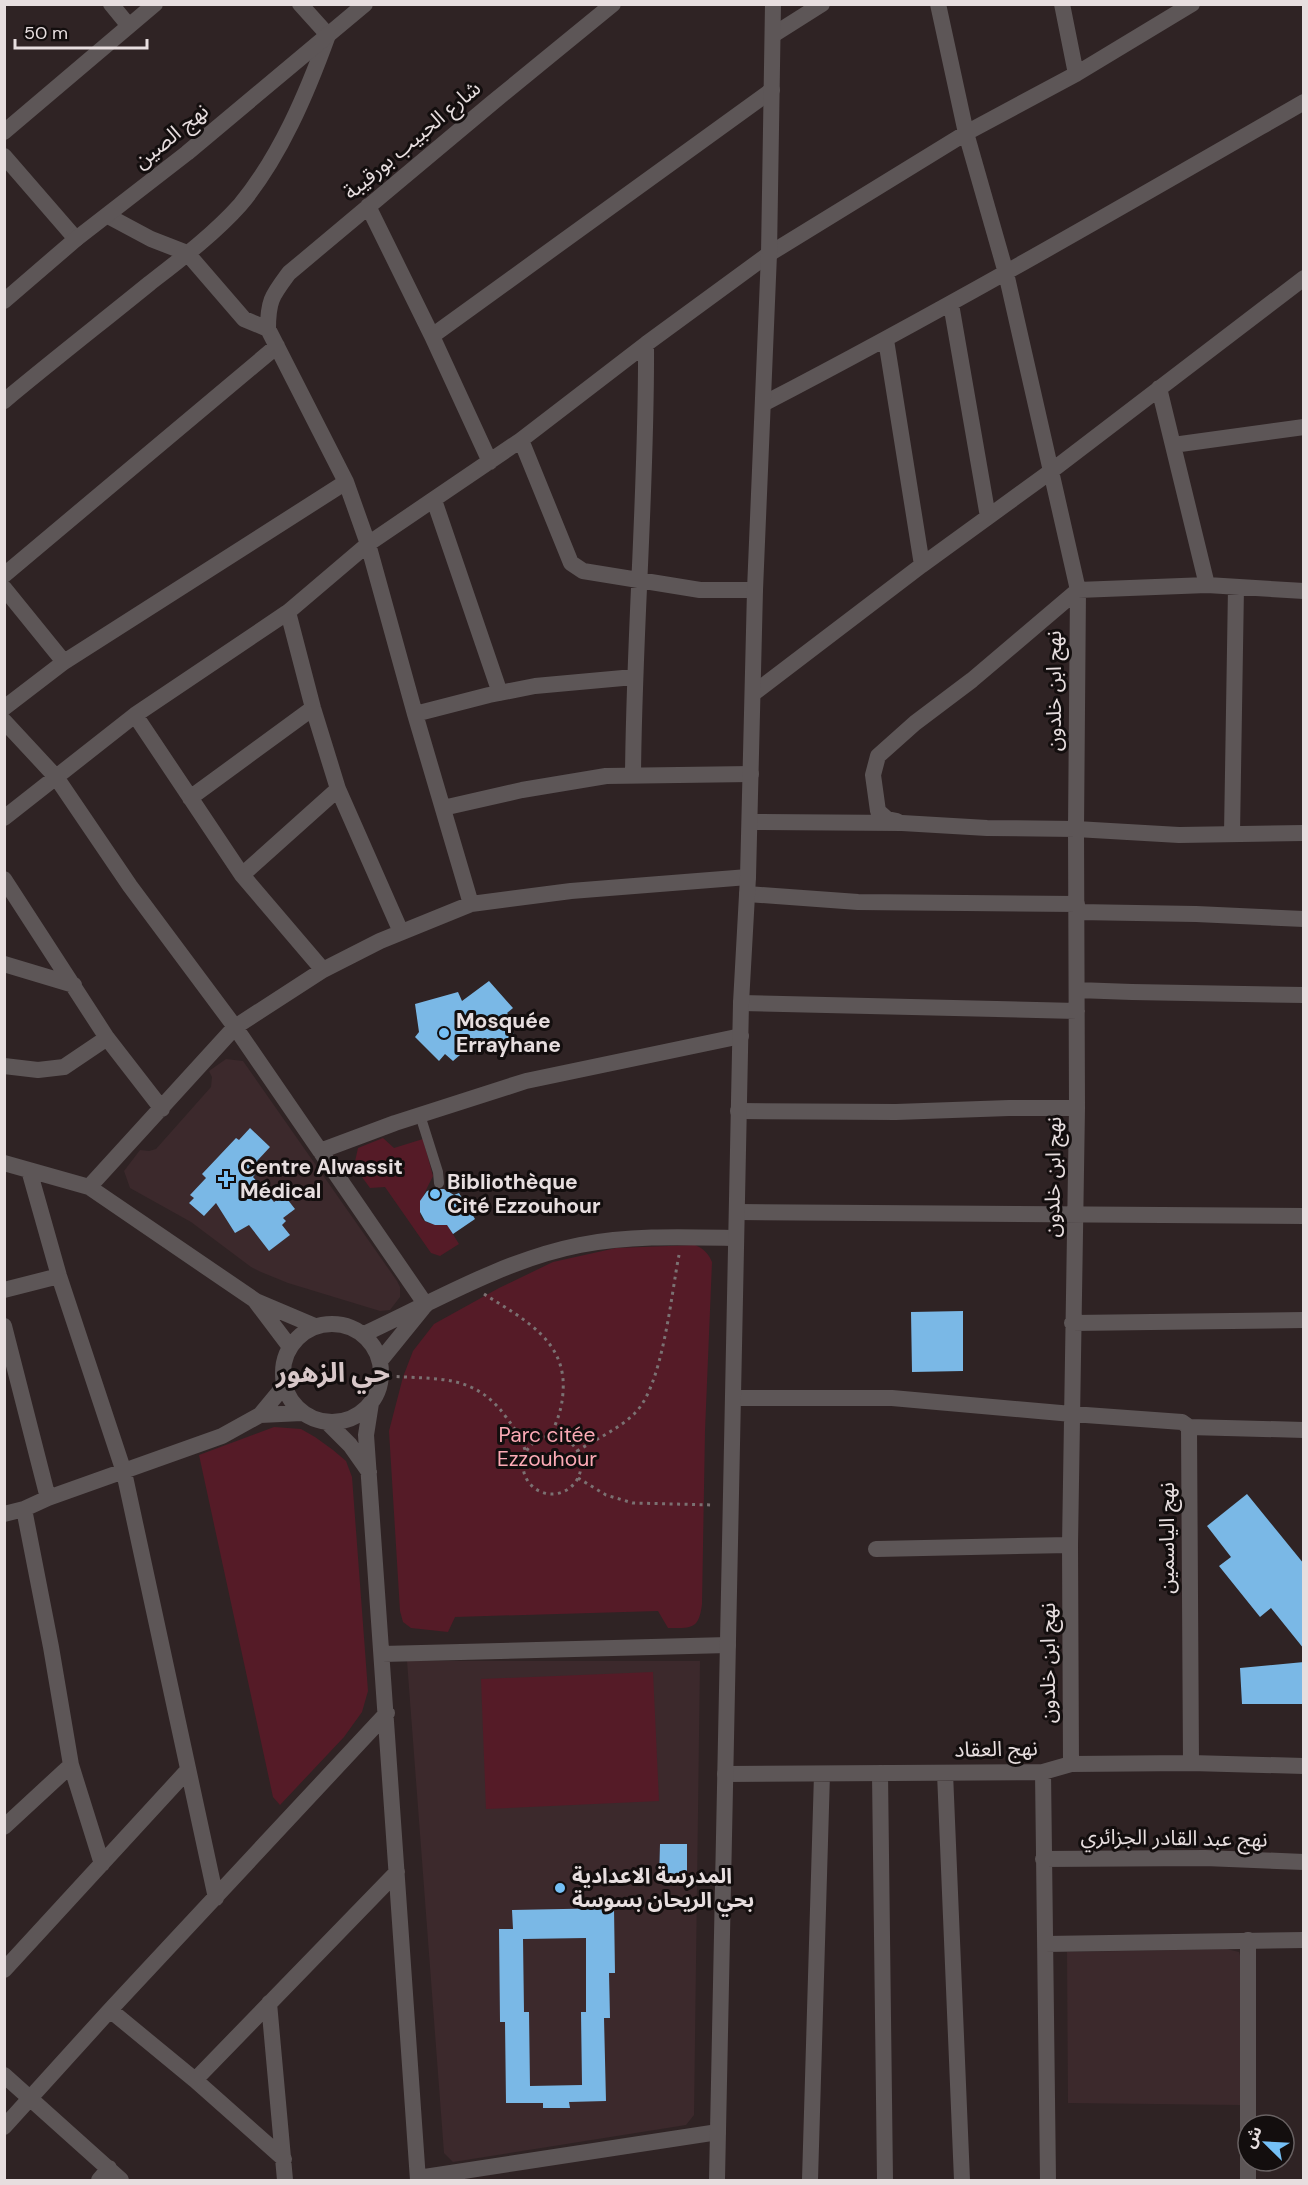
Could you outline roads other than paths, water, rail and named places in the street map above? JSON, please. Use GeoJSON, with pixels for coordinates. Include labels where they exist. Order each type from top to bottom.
{"type":"FeatureCollection","features":[{"type":"Feature","properties":{"kind":"street"},"geometry":{"type":"LineString","coordinates":[[111,4],[129,26]]}},
{"type":"Feature","properties":{"kind":"street"},"geometry":{"type":"LineString","coordinates":[[4,132],[155,4]]}},
{"type":"Feature","properties":{"kind":"street"},"geometry":{"type":"LineString","coordinates":[[4,401],[187,254],[240,204],[266,167],[308,88],[328,35],[300,4]]}},
{"type":"Feature","properties":{"kind":"street","name":"نهج الصين"},"geometry":{"type":"LineString","coordinates":[[4,301],[76,239],[187,153],[365,4]]}},
{"type":"Feature","properties":{"kind":"street","name":"شارع الحبيب بورقيبة"},"geometry":{"type":"LineString","coordinates":[[268,329],[268,308],[275,292],[289,273],[613,4]]}},
{"type":"Feature","properties":{"kind":"street"},"geometry":{"type":"LineString","coordinates":[[717,2181],[738,1212],[738,1112],[750,822],[755,590],[769,254],[773,4]]}},
{"type":"Feature","properties":{"kind":"street"},"geometry":{"type":"LineString","coordinates":[[773,35],[822,4]]}},
{"type":"Feature","properties":{"kind":"street","name":"نهج ابن خلدون"},"geometry":{"type":"LineString","coordinates":[[939,4],[966,133],[1006,273],[1078,590],[1077,1108],[1070,1545],[1071,1764]]}},
{"type":"Feature","properties":{"kind":"street"},"geometry":{"type":"LineString","coordinates":[[1062,4],[1076,74]]}},
{"type":"Feature","properties":{"kind":"street"},"geometry":{"type":"LineString","coordinates":[[4,818],[135,716],[288,612],[368,544],[521,440],[646,344],[769,254],[966,133],[1076,74],[1190,5]]}},
{"type":"Feature","properties":{"kind":"street"},"geometry":{"type":"LineString","coordinates":[[432,336],[772,90]]}},
{"type":"Feature","properties":{"kind":"street"},"geometry":{"type":"LineString","coordinates":[[763,404],[951,304],[1304,102]]}},
{"type":"Feature","properties":{"kind":"street"},"geometry":{"type":"LineString","coordinates":[[4,156],[76,239]]}},
{"type":"Feature","properties":{"kind":"street"},"geometry":{"type":"LineString","coordinates":[[368,206],[432,336],[490,462]]}},
{"type":"Feature","properties":{"kind":"street"},"geometry":{"type":"LineString","coordinates":[[108,216],[151,239],[187,254],[244,319],[268,329],[277,346],[346,482],[368,544],[471,904]]}},
{"type":"Feature","properties":{"kind":"street"},"geometry":{"type":"LineString","coordinates":[[754,693],[922,565],[1050,472],[1304,278]]}},
{"type":"Feature","properties":{"kind":"street"},"geometry":{"type":"LineString","coordinates":[[951,304],[987,517]]}},
{"type":"Feature","properties":{"kind":"street"},"geometry":{"type":"LineString","coordinates":[[886,340],[922,565]]}},
{"type":"Feature","properties":{"kind":"street"},"geometry":{"type":"LineString","coordinates":[[633,776],[634,677],[645,472],[646,344]]}},
{"type":"Feature","properties":{"kind":"street"},"geometry":{"type":"LineString","coordinates":[[4,575],[277,346]]}},
{"type":"Feature","properties":{"kind":"street"},"geometry":{"type":"LineString","coordinates":[[1159,388],[1207,585]]}},
{"type":"Feature","properties":{"kind":"street"},"geometry":{"type":"LineString","coordinates":[[1173,446],[1304,427]]}},
{"type":"Feature","properties":{"kind":"street"},"geometry":{"type":"LineString","coordinates":[[521,440],[571,563],[584,571],[700,590],[755,590]]}},
{"type":"Feature","properties":{"kind":"street"},"geometry":{"type":"LineString","coordinates":[[4,708],[64,662],[346,482]]}},
{"type":"Feature","properties":{"kind":"street"},"geometry":{"type":"LineString","coordinates":[[434,500],[500,693]]}},
{"type":"Feature","properties":{"kind":"street"},"geometry":{"type":"LineString","coordinates":[[902,823],[887,819],[878,811],[873,774],[878,756],[1078,590],[1207,585],[1304,591]]}},
{"type":"Feature","properties":{"kind":"street"},"geometry":{"type":"LineString","coordinates":[[1232,834],[1236,587]]}},
{"type":"Feature","properties":{"kind":"street"},"geometry":{"type":"LineString","coordinates":[[4,588],[64,662]]}},
{"type":"Feature","properties":{"kind":"street"},"geometry":{"type":"LineString","coordinates":[[288,612],[313,708],[338,789],[401,933]]}},
{"type":"Feature","properties":{"kind":"street"},"geometry":{"type":"LineString","coordinates":[[415,714],[535,686],[634,677]]}},
{"type":"Feature","properties":{"kind":"street"},"geometry":{"type":"LineString","coordinates":[[190,798],[313,708]]}},
{"type":"Feature","properties":{"kind":"street"},"geometry":{"type":"LineString","coordinates":[[135,716],[242,875],[322,970]]}},
{"type":"Feature","properties":{"kind":"street"},"geometry":{"type":"LineString","coordinates":[[4,722],[56,777],[129,886],[235,1027],[426,1305]]}},
{"type":"Feature","properties":{"kind":"street"},"geometry":{"type":"LineString","coordinates":[[443,808],[543,786],[606,776],[751,774]]}},
{"type":"Feature","properties":{"kind":"street"},"geometry":{"type":"LineString","coordinates":[[242,875],[338,789]]}},
{"type":"Feature","properties":{"kind":"street"},"geometry":{"type":"LineString","coordinates":[[750,822],[902,823],[1168,834],[1304,833]]}},
{"type":"Feature","properties":{"kind":"street"},"geometry":{"type":"LineString","coordinates":[[89,1187],[235,1027],[322,970],[401,933],[471,904],[571,891],[748,877]]}},
{"type":"Feature","properties":{"kind":"street"},"geometry":{"type":"LineString","coordinates":[[4,879],[107,1038],[162,1109]]}},
{"type":"Feature","properties":{"kind":"street"},"geometry":{"type":"LineString","coordinates":[[747,894],[858,902],[1078,908],[1304,919]]}},
{"type":"Feature","properties":{"kind":"street"},"geometry":{"type":"LineString","coordinates":[[4,964],[74,985]]}},
{"type":"Feature","properties":{"kind":"street"},"geometry":{"type":"LineString","coordinates":[[1077,990],[1304,995]]}},
{"type":"Feature","properties":{"kind":"street"},"geometry":{"type":"LineString","coordinates":[[741,1002],[1077,1011]]}},
{"type":"Feature","properties":{"kind":"street"},"geometry":{"type":"LineString","coordinates":[[320,1151],[420,1115],[526,1081],[741,1036]]}},
{"type":"Feature","properties":{"kind":"street"},"geometry":{"type":"LineString","coordinates":[[4,1066],[38,1070],[64,1067],[107,1038]]}},
{"type":"Feature","properties":{"kind":"street"},"geometry":{"type":"LineString","coordinates":[[738,1112],[897,1112],[1077,1108]]}},
{"type":"Feature","properties":{"kind":"street"},"geometry":{"type":"LineString","coordinates":[[4,1163],[89,1187],[256,1301],[315,1326]]}},
{"type":"Feature","properties":{"kind":"street"},"geometry":{"type":"LineString","coordinates":[[29,1170],[59,1276],[124,1472],[216,1898]]}},
{"type":"Feature","properties":{"kind":"street"},"geometry":{"type":"LineString","coordinates":[[738,1212],[1304,1216]]}},
{"type":"Feature","properties":{"kind":"street"},"geometry":{"type":"LineString","coordinates":[[364,1334],[527,1260],[580,1245],[639,1237],[736,1238]]}},
{"type":"Feature","properties":{"kind":"street"},"geometry":{"type":"LineString","coordinates":[[4,1290],[59,1276]]}},
{"type":"Feature","properties":{"kind":"street"},"geometry":{"type":"LineString","coordinates":[[256,1301],[290,1347]]}},
{"type":"Feature","properties":{"kind":"street"},"geometry":{"type":"LineString","coordinates":[[381,1368],[426,1305]]}},
{"type":"Feature","properties":{"kind":"street"},"geometry":{"type":"LineString","coordinates":[[1072,1323],[1304,1320]]}},
{"type":"Feature","properties":{"kind":"street"},"geometry":{"type":"LineString","coordinates":[[332,1323],[349,1326],[364,1334],[374,1346],[381,1368],[378,1390],[371,1403],[359,1414],[343,1421],[327,1422],[302,1413],[291,1401],[284,1386],[283,1366],[290,1347],[301,1334],[315,1326],[332,1323]]}},
{"type":"Feature","properties":{"kind":"street"},"geometry":{"type":"LineString","coordinates":[[4,1326],[48,1498]]}},
{"type":"Feature","properties":{"kind":"street"},"geometry":{"type":"LineString","coordinates":[[4,1514],[24,1509],[48,1498],[222,1436],[260,1415],[284,1386]]}},
{"type":"Feature","properties":{"kind":"street"},"geometry":{"type":"LineString","coordinates":[[733,1398],[892,1398],[1182,1422],[1189,1427],[1304,1430]]}},
{"type":"Feature","properties":{"kind":"street"},"geometry":{"type":"LineString","coordinates":[[371,1403],[366,1436],[418,2179],[718,2133]]}},
{"type":"Feature","properties":{"kind":"street"},"geometry":{"type":"LineString","coordinates":[[260,1415],[302,1413]]}},
{"type":"Feature","properties":{"kind":"street"},"geometry":{"type":"LineString","coordinates":[[327,1422],[350,1445],[369,1473]]}},
{"type":"Feature","properties":{"kind":"street","name":"نهج الياسمين"},"geometry":{"type":"LineString","coordinates":[[1189,1427],[1191,1763]]}},
{"type":"Feature","properties":{"kind":"street"},"geometry":{"type":"LineString","coordinates":[[24,1509],[71,1765],[102,1864]]}},
{"type":"Feature","properties":{"kind":"street"},"geometry":{"type":"LineString","coordinates":[[876,1549],[1070,1545]]}},
{"type":"Feature","properties":{"kind":"street"},"geometry":{"type":"LineString","coordinates":[[382,1654],[728,1645]]}},
{"type":"Feature","properties":{"kind":"street"},"geometry":{"type":"LineString","coordinates":[[4,2127],[30,2096],[387,1713]]}},
{"type":"Feature","properties":{"kind":"street","name":"نهج العقاد"},"geometry":{"type":"LineString","coordinates":[[725,1774],[1043,1772],[1071,1764],[1191,1763],[1304,1766]]}},
{"type":"Feature","properties":{"kind":"street"},"geometry":{"type":"LineString","coordinates":[[4,1827],[71,1765]]}},
{"type":"Feature","properties":{"kind":"street"},"geometry":{"type":"LineString","coordinates":[[4,1970],[187,1771]]}},
{"type":"Feature","properties":{"kind":"street"},"geometry":{"type":"LineString","coordinates":[[1043,1772],[1048,2181]]}},
{"type":"Feature","properties":{"kind":"street"},"geometry":{"type":"LineString","coordinates":[[880,1773],[885,2181]]}},
{"type":"Feature","properties":{"kind":"street"},"geometry":{"type":"LineString","coordinates":[[945,1773],[962,2181]]}},
{"type":"Feature","properties":{"kind":"street"},"geometry":{"type":"LineString","coordinates":[[810,2181],[822,1774]]}},
{"type":"Feature","properties":{"kind":"street","name":"نهج عبد القادر الجزائري"},"geometry":{"type":"LineString","coordinates":[[1044,1859],[1205,1858],[1304,1863]]}},
{"type":"Feature","properties":{"kind":"street"},"geometry":{"type":"LineString","coordinates":[[195,2080],[397,1872]]}},
{"type":"Feature","properties":{"kind":"street"},"geometry":{"type":"LineString","coordinates":[[1248,1940],[1248,2181]]}},
{"type":"Feature","properties":{"kind":"street"},"geometry":{"type":"LineString","coordinates":[[1045,1944],[1304,1940]]}},
{"type":"Feature","properties":{"kind":"street"},"geometry":{"type":"LineString","coordinates":[[269,2003],[285,2181]]}},
{"type":"Feature","properties":{"kind":"street"},"geometry":{"type":"LineString","coordinates":[[110,2010],[195,2080],[284,2159]]}},
{"type":"Feature","properties":{"kind":"street"},"geometry":{"type":"LineString","coordinates":[[4,2075],[30,2096],[104,2174],[121,2181]]}},
{"type":"Feature","properties":{"kind":"lane"},"geometry":{"type":"LineString","coordinates":[[420,1115],[438,1172],[439,1183]]}},
{"type":"Feature","properties":{"kind":"place","name":"Mosquée Errayhane"},"geometry":{"type":"Point","coordinates":[444,1033]}},
{"type":"Feature","properties":{"kind":"place","name":"Centre Alwassit Médical"},"geometry":{"type":"Point","coordinates":[226,1179]}},
{"type":"Feature","properties":{"kind":"place","name":"Bibliothèque Cité Ezzouhour"},"geometry":{"type":"Point","coordinates":[435,1194]}},
{"type":"Feature","properties":{"kind":"place","name":"المدرسة الاعدادية بحي الريحان بسوسة"},"geometry":{"type":"Point","coordinates":[560,1888]}},
{"type":"Feature","properties":{"kind":"district","name":"حي الزهور"},"geometry":{"type":"Point","coordinates":[333,1372]}},
{"type":"Feature","properties":{"kind":"park label","name":"Parc citée Ezzouhour"},"geometry":{"type":"Point","coordinates":[547,1447]}}]}
